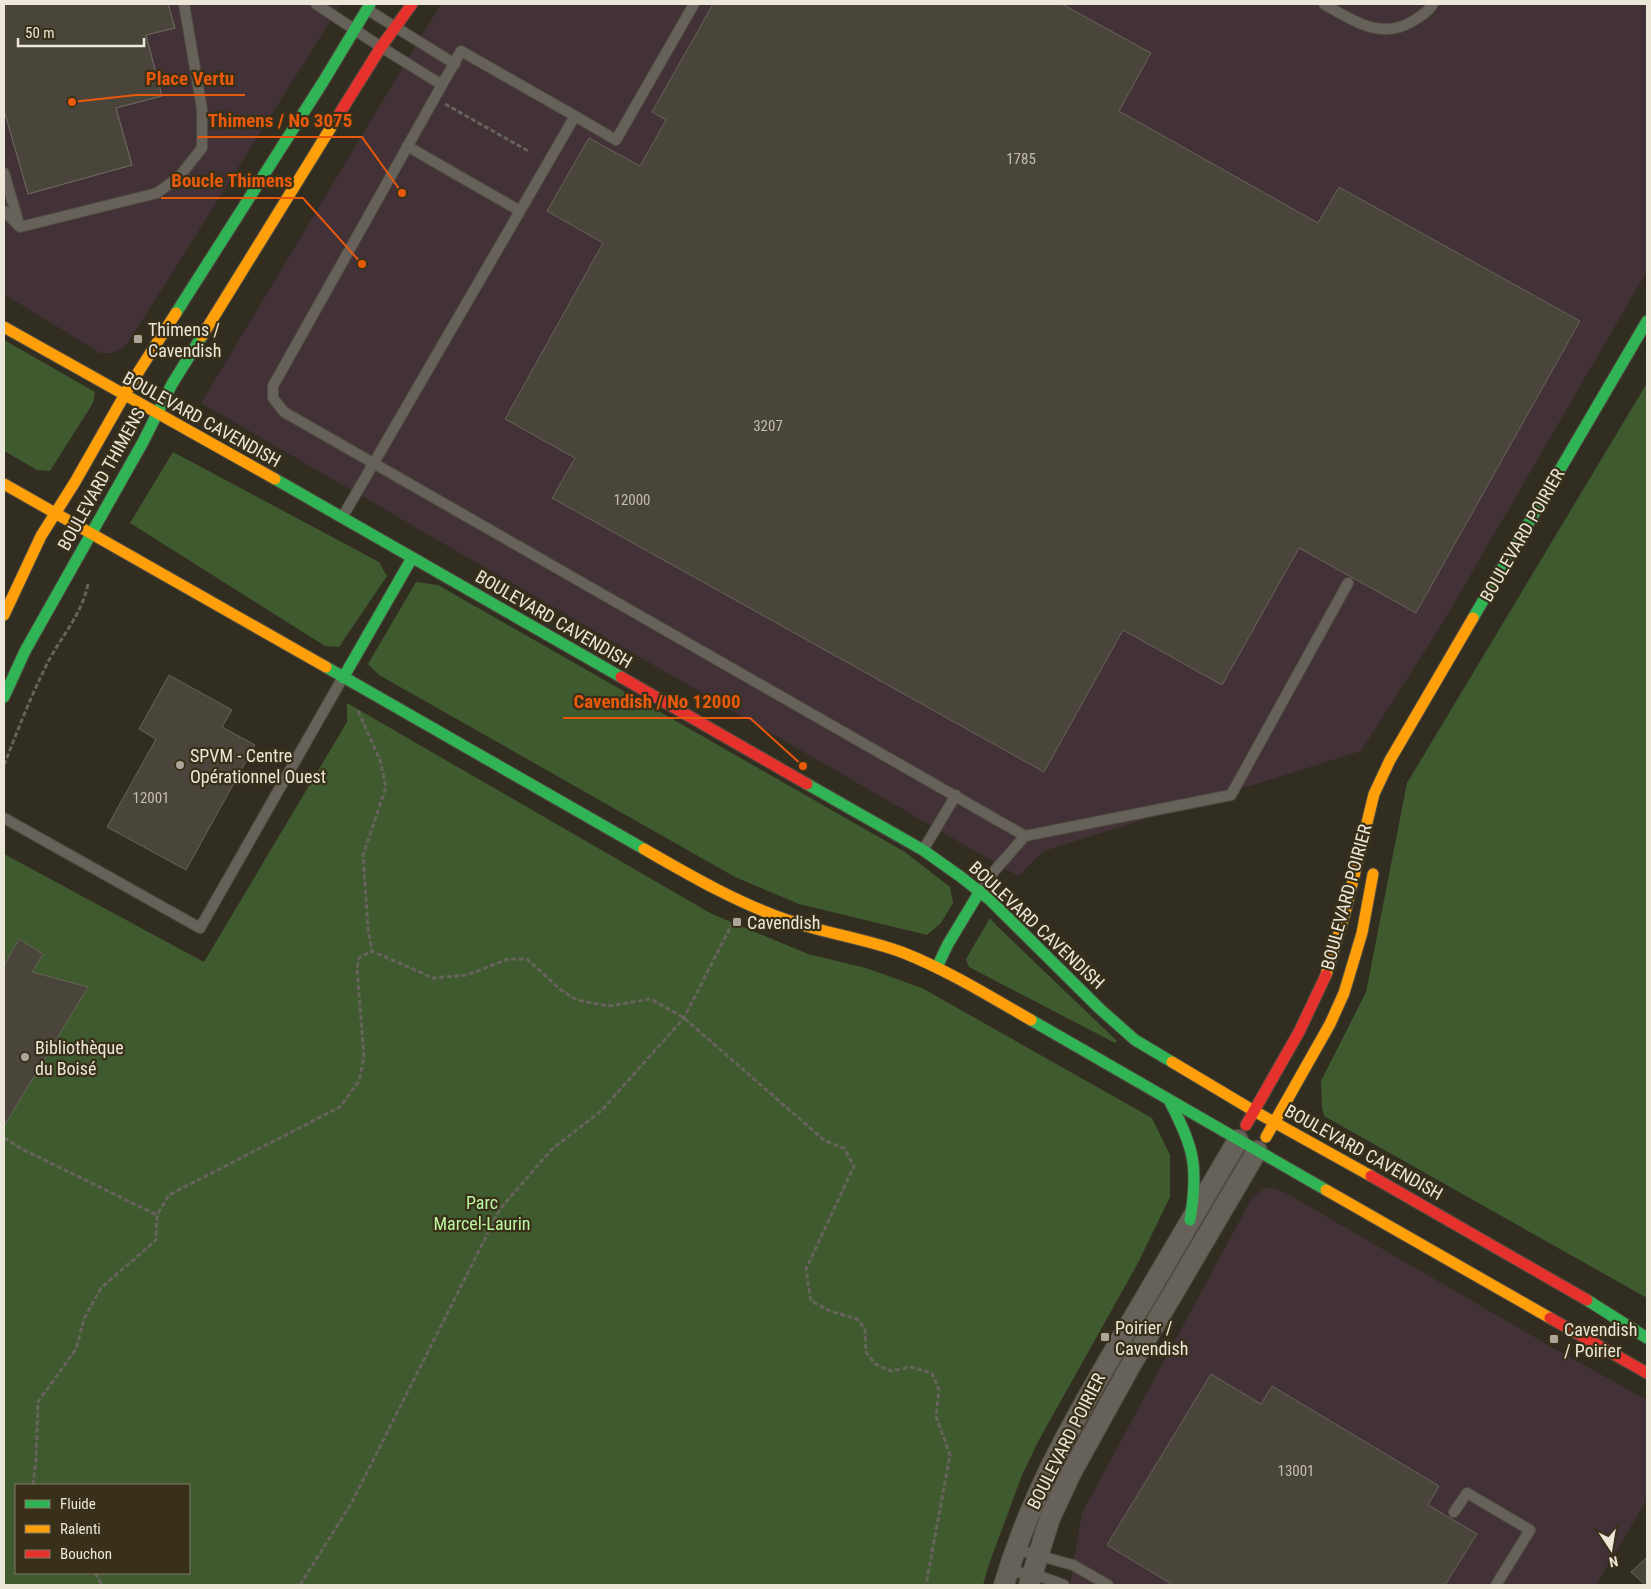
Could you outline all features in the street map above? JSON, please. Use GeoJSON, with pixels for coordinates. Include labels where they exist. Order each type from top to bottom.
{"type":"FeatureCollection","features":[{"type":"Feature","properties":{"kind":"main road","name":"BOULEVARD THIMENS"},"geometry":{"type":"LineString","coordinates":[[4,697],[25,651],[143,442],[172,384],[394,26],[412,4]]}},
{"type":"Feature","properties":{"kind":"main road","name":"BOULEVARD THIMENS"},"geometry":{"type":"LineString","coordinates":[[4,615],[37,544],[124,396],[355,30],[365,6]]}},
{"type":"Feature","properties":{"kind":"main road","name":"BOULEVARD POIRIER"},"geometry":{"type":"LineString","coordinates":[[1238,1140],[1303,1025],[1325,976],[1347,908],[1370,809],[1390,760],[1647,321]]}},
{"type":"Feature","properties":{"kind":"main road","name":"BOULEVARD CAVENDISH"},"geometry":{"type":"LineString","coordinates":[[4,327],[923,850],[980,891],[1129,1035],[1254,1111],[1576,1292],[1595,1311],[1647,1338]]}},
{"type":"Feature","properties":{"kind":"main road"},"geometry":{"type":"LineString","coordinates":[[4,484],[670,864],[734,898],[793,922],[903,952],[938,967],[983,991],[1257,1151],[1583,1332],[1647,1373]]}},
{"type":"Feature","properties":{"kind":"main road"},"geometry":{"type":"LineString","coordinates":[[343,678],[412,558]]}},
{"type":"Feature","properties":{"kind":"main road","name":"BOULEVARD POIRIER"},"geometry":{"type":"LineString","coordinates":[[1257,1151],[1330,1024],[1344,993],[1362,933],[1375,859]]}},
{"type":"Feature","properties":{"kind":"main road"},"geometry":{"type":"LineString","coordinates":[[938,967],[948,944],[980,891]]}},
{"type":"Feature","properties":{"kind":"main road"},"geometry":{"type":"LineString","coordinates":[[1169,1100],[1187,1134],[1194,1158],[1195,1186],[1190,1220]]}},
{"type":"Feature","properties":{"kind":"street","name":"BOULEVARD POIRIER"},"geometry":{"type":"LineString","coordinates":[[1006,1578],[1031,1506],[1061,1443],[1238,1140]]}},
{"type":"Feature","properties":{"kind":"street","name":"BOULEVARD POIRIER"},"geometry":{"type":"LineString","coordinates":[[1031,1580],[1054,1509],[1090,1436],[1257,1151]]}},
{"type":"Feature","properties":{"kind":"lane"},"geometry":{"type":"LineString","coordinates":[[20,227],[157,192],[179,177],[202,148],[202,109],[184,4]]}},
{"type":"Feature","properties":{"kind":"lane"},"geometry":{"type":"LineString","coordinates":[[316,4],[442,84]]}},
{"type":"Feature","properties":{"kind":"lane"},"geometry":{"type":"LineString","coordinates":[[694,4],[616,140],[462,51],[273,386],[273,398],[284,412],[1026,836]]}},
{"type":"Feature","properties":{"kind":"lane"},"geometry":{"type":"LineString","coordinates":[[1324,4],[1362,25],[1384,30],[1405,26],[1429,11],[1433,4]]}},
{"type":"Feature","properties":{"kind":"lane"},"geometry":{"type":"LineString","coordinates":[[365,6],[454,64]]}},
{"type":"Feature","properties":{"kind":"lane"},"geometry":{"type":"LineString","coordinates":[[342,519],[575,116]]}},
{"type":"Feature","properties":{"kind":"lane"},"geometry":{"type":"LineString","coordinates":[[407,146],[520,211]]}},
{"type":"Feature","properties":{"kind":"lane"},"geometry":{"type":"LineString","coordinates":[[4,173],[20,227]]}},
{"type":"Feature","properties":{"kind":"lane"},"geometry":{"type":"LineString","coordinates":[[4,211],[20,227]]}},
{"type":"Feature","properties":{"kind":"lane"},"geometry":{"type":"LineString","coordinates":[[980,891],[996,869],[1026,836],[1232,795],[1348,583]]}},
{"type":"Feature","properties":{"kind":"lane"},"geometry":{"type":"LineString","coordinates":[[4,818],[200,928],[343,678]]}},
{"type":"Feature","properties":{"kind":"lane"},"geometry":{"type":"LineString","coordinates":[[923,850],[956,795]]}},
{"type":"Feature","properties":{"kind":"lane"},"geometry":{"type":"LineString","coordinates":[[1454,1512],[1466,1494],[1530,1530],[1496,1585]]}},
{"type":"Feature","properties":{"kind":"lane"},"geometry":{"type":"LineString","coordinates":[[1015,1549],[1073,1565],[1108,1585]]}},
{"type":"Feature","properties":{"kind":"lane"},"geometry":{"type":"LineString","coordinates":[[1006,1578],[1064,1585]]}},
{"type":"Feature","properties":{"kind":"path"},"geometry":{"type":"LineString","coordinates":[[444,104],[530,152]]}},
{"type":"Feature","properties":{"kind":"path"},"geometry":{"type":"LineString","coordinates":[[4,765],[39,681],[80,608],[88,582]]}},
{"type":"Feature","properties":{"kind":"path"},"geometry":{"type":"LineString","coordinates":[[357,710],[380,760],[386,787],[363,855],[368,928],[372,951]]}},
{"type":"Feature","properties":{"kind":"path"},"geometry":{"type":"LineString","coordinates":[[300,1585],[351,1504],[500,1209],[552,1148],[601,1111],[684,1018],[735,917]]}},
{"type":"Feature","properties":{"kind":"path"},"geometry":{"type":"LineString","coordinates":[[372,951],[433,978],[467,975],[508,959],[527,959],[561,990],[577,1000],[608,1006],[651,999],[684,1018],[825,1141],[844,1148],[854,1166],[806,1269],[807,1284],[811,1301],[830,1311],[857,1319],[865,1329],[866,1352],[875,1364],[891,1371],[910,1367],[932,1373],[939,1390],[936,1416],[950,1455],[926,1585]]}},
{"type":"Feature","properties":{"kind":"path"},"geometry":{"type":"LineString","coordinates":[[33,1484],[38,1402],[76,1349],[84,1319],[101,1288],[156,1240],[157,1215],[169,1195],[340,1107],[358,1081],[364,1057],[357,969],[359,958],[372,951]]}},
{"type":"Feature","properties":{"kind":"path"},"geometry":{"type":"LineString","coordinates":[[4,1138],[24,1150],[157,1215]]}},
{"type":"Feature","properties":{"kind":"path"},"geometry":{"type":"LineString","coordinates":[[96,1574],[102,1585]]}},
{"type":"Feature","properties":{"kind":"shaded area"},"geometry":{"type":"Polygon","coordinates":[[[4,4],[341,4],[130,340],[122,349],[112,353],[100,353],[4,294],[4,4]]]}},
{"type":"Feature","properties":{"kind":"shaded area"},"geometry":{"type":"Polygon","coordinates":[[[441,4],[1647,4],[1647,271],[1442,624],[1361,751],[1044,851],[1018,876],[201,403],[441,4]]]}},
{"type":"Feature","properties":{"kind":"shaded area"},"geometry":{"type":"Polygon","coordinates":[[[1273,1188],[1284,1192],[1647,1400],[1647,1499],[1596,1585],[1070,1585],[1082,1513],[1252,1198],[1263,1189],[1273,1188]]]}},
{"type":"Feature","properties":{"kind":"green space"},"geometry":{"type":"Polygon","coordinates":[[[4,340],[95,392],[93,403],[50,471],[37,470],[4,451],[4,340]]]}},
{"type":"Feature","properties":{"kind":"green space"},"geometry":{"type":"Polygon","coordinates":[[[1647,383],[1647,1298],[1324,1116],[1321,1081],[1366,992],[1407,783],[1647,383]]]}},
{"type":"Feature","properties":{"kind":"green space"},"geometry":{"type":"Polygon","coordinates":[[[173,452],[379,562],[387,576],[339,647],[325,646],[130,523],[173,452]]]}},
{"type":"Feature","properties":{"kind":"green space"},"geometry":{"type":"Polygon","coordinates":[[[416,582],[438,585],[905,852],[950,887],[953,903],[941,923],[927,935],[799,904],[735,877],[379,675],[368,664],[416,582]]]}},
{"type":"Feature","properties":{"kind":"green space","name":"Parc Marcel-Laurin"},"geometry":{"type":"Polygon","coordinates":[[[347,703],[712,914],[808,954],[866,968],[922,988],[1152,1118],[1170,1155],[1170,1197],[1138,1263],[1039,1440],[1022,1475],[983,1585],[4,1585],[4,854],[204,962],[347,722],[347,703]]]}},
{"type":"Feature","properties":{"kind":"green space"},"geometry":{"type":"Polygon","coordinates":[[[990,918],[1117,1041],[1115,1043],[969,967],[966,959],[990,918]]]}},
{"type":"Feature","properties":{"kind":"building"},"geometry":{"type":"Polygon","coordinates":[[[4,4],[168,4],[175,28],[146,35],[162,96],[116,108],[132,165],[28,194],[4,110],[4,4]]]}},
{"type":"Feature","properties":{"kind":"building"},"geometry":{"type":"Polygon","coordinates":[[[4,4],[168,4],[175,28],[146,35],[162,96],[116,108],[132,165],[28,194],[4,110],[4,4]]]}},
{"type":"Feature","properties":{"kind":"building"},"geometry":{"type":"Polygon","coordinates":[[[713,4],[1062,4],[1151,53],[1119,111],[1318,223],[1339,187],[1580,321],[1416,613],[1299,548],[1222,685],[1123,630],[1044,772],[552,498],[575,458],[505,419],[603,243],[547,211],[589,138],[640,166],[666,120],[652,112],[713,4]]]}},
{"type":"Feature","properties":{"kind":"building"},"geometry":{"type":"Polygon","coordinates":[[[169,675],[232,710],[222,727],[255,745],[186,870],[107,827],[156,739],[139,729],[169,675]]]}},
{"type":"Feature","properties":{"kind":"building","name":"Bibliothèque du Boisé"},"geometry":{"type":"Polygon","coordinates":[[[19,939],[43,954],[32,972],[88,987],[4,1126],[4,966],[19,939]]]}},
{"type":"Feature","properties":{"kind":"building"},"geometry":{"type":"Polygon","coordinates":[[[1211,1374],[1261,1404],[1272,1386],[1439,1486],[1428,1505],[1477,1534],[1445,1585],[1173,1585],[1107,1545],[1211,1374]]]}},
{"type":"Feature","properties":{"kind":"building"},"geometry":{"type":"Polygon","coordinates":[[[1647,1557],[1647,1585],[1645,1585],[1631,1572],[1647,1557]]]}},
{"type":"Feature","properties":{"kind":"traffic: fast"},"geometry":{"type":"LineString","coordinates":[[176,313],[323,82],[370,4]]}},
{"type":"Feature","properties":{"kind":"traffic: fast"},"geometry":{"type":"LineString","coordinates":[[1473,618],[1647,321]]}},
{"type":"Feature","properties":{"kind":"traffic: fast"},"geometry":{"type":"LineString","coordinates":[[4,697],[25,651],[143,442],[172,384],[202,336]]}},
{"type":"Feature","properties":{"kind":"traffic: fast"},"geometry":{"type":"LineString","coordinates":[[275,479],[621,677]]}},
{"type":"Feature","properties":{"kind":"traffic: fast"},"geometry":{"type":"LineString","coordinates":[[343,678],[412,558]]}},
{"type":"Feature","properties":{"kind":"traffic: fast"},"geometry":{"type":"LineString","coordinates":[[326,667],[644,849]]}},
{"type":"Feature","properties":{"kind":"traffic: fast"},"geometry":{"type":"LineString","coordinates":[[807,784],[923,850],[961,877],[990,900],[1100,1009],[1135,1040],[1172,1062]]}},
{"type":"Feature","properties":{"kind":"traffic: fast"},"geometry":{"type":"LineString","coordinates":[[937,967],[948,944],[980,891]]}},
{"type":"Feature","properties":{"kind":"traffic: fast"},"geometry":{"type":"LineString","coordinates":[[1031,1020],[1326,1190]]}},
{"type":"Feature","properties":{"kind":"traffic: fast"},"geometry":{"type":"LineString","coordinates":[[1169,1100],[1184,1131],[1192,1158],[1194,1185],[1190,1220]]}},
{"type":"Feature","properties":{"kind":"traffic: fast"},"geometry":{"type":"LineString","coordinates":[[1587,1300],[1647,1338]]}},
{"type":"Feature","properties":{"kind":"traffic: slow"},"geometry":{"type":"LineString","coordinates":[[202,336],[338,116]]}},
{"type":"Feature","properties":{"kind":"traffic: slow"},"geometry":{"type":"LineString","coordinates":[[4,615],[41,536],[75,482],[132,382],[176,313]]}},
{"type":"Feature","properties":{"kind":"traffic: slow"},"geometry":{"type":"LineString","coordinates":[[4,327],[275,479]]}},
{"type":"Feature","properties":{"kind":"traffic: slow"},"geometry":{"type":"LineString","coordinates":[[4,484],[326,667]]}},
{"type":"Feature","properties":{"kind":"traffic: slow"},"geometry":{"type":"LineString","coordinates":[[1326,975],[1345,913],[1374,794],[1390,760],[1473,618]]}},
{"type":"Feature","properties":{"kind":"traffic: slow"},"geometry":{"type":"LineString","coordinates":[[644,849],[716,889],[771,914],[804,926],[890,948],[921,960],[969,984],[1031,1020]]}},
{"type":"Feature","properties":{"kind":"traffic: slow"},"geometry":{"type":"LineString","coordinates":[[1266,1137],[1330,1024],[1344,993],[1362,933],[1373,874]]}},
{"type":"Feature","properties":{"kind":"traffic: slow"},"geometry":{"type":"LineString","coordinates":[[1172,1062],[1254,1111],[1371,1176]]}},
{"type":"Feature","properties":{"kind":"traffic: slow"},"geometry":{"type":"LineString","coordinates":[[1326,1190],[1550,1318]]}},
{"type":"Feature","properties":{"kind":"traffic: jam"},"geometry":{"type":"LineString","coordinates":[[338,116],[381,47],[412,4]]}},
{"type":"Feature","properties":{"kind":"traffic: jam"},"geometry":{"type":"LineString","coordinates":[[621,677],[807,784]]}},
{"type":"Feature","properties":{"kind":"traffic: jam"},"geometry":{"type":"LineString","coordinates":[[1246,1125],[1299,1032],[1326,975]]}},
{"type":"Feature","properties":{"kind":"traffic: jam"},"geometry":{"type":"LineString","coordinates":[[1371,1176],[1587,1300]]}},
{"type":"Feature","properties":{"kind":"traffic: jam"},"geometry":{"type":"LineString","coordinates":[[1550,1318],[1647,1373]]}},
{"type":"Feature","properties":{"kind":"place","name":"Place Vertu"},"geometry":{"type":"Point","coordinates":[72,102]}},
{"type":"Feature","properties":{"kind":"place","name":"Thimens / No 3075"},"geometry":{"type":"Point","coordinates":[402,193]}},
{"type":"Feature","properties":{"kind":"place","name":"Boucle Thimens"},"geometry":{"type":"Point","coordinates":[362,264]}},
{"type":"Feature","properties":{"kind":"place","name":"Thimens / Cavendish"},"geometry":{"type":"Point","coordinates":[138,339]}},
{"type":"Feature","properties":{"kind":"place","name":"SPVM - Centre Opérationnel Ouest"},"geometry":{"type":"Point","coordinates":[180,765]}},
{"type":"Feature","properties":{"kind":"place","name":"Cavendish / No 12000"},"geometry":{"type":"Point","coordinates":[803,766]}},
{"type":"Feature","properties":{"kind":"place","name":"Cavendish"},"geometry":{"type":"Point","coordinates":[737,922]}},
{"type":"Feature","properties":{"kind":"place","name":"Bibliothèque du Boisé"},"geometry":{"type":"Point","coordinates":[25,1057]}},
{"type":"Feature","properties":{"kind":"place","name":"Poirier / Cavendish"},"geometry":{"type":"Point","coordinates":[1105,1337]}},
{"type":"Feature","properties":{"kind":"place","name":"Cavendish / Poirier"},"geometry":{"type":"Point","coordinates":[1554,1339]}}]}
